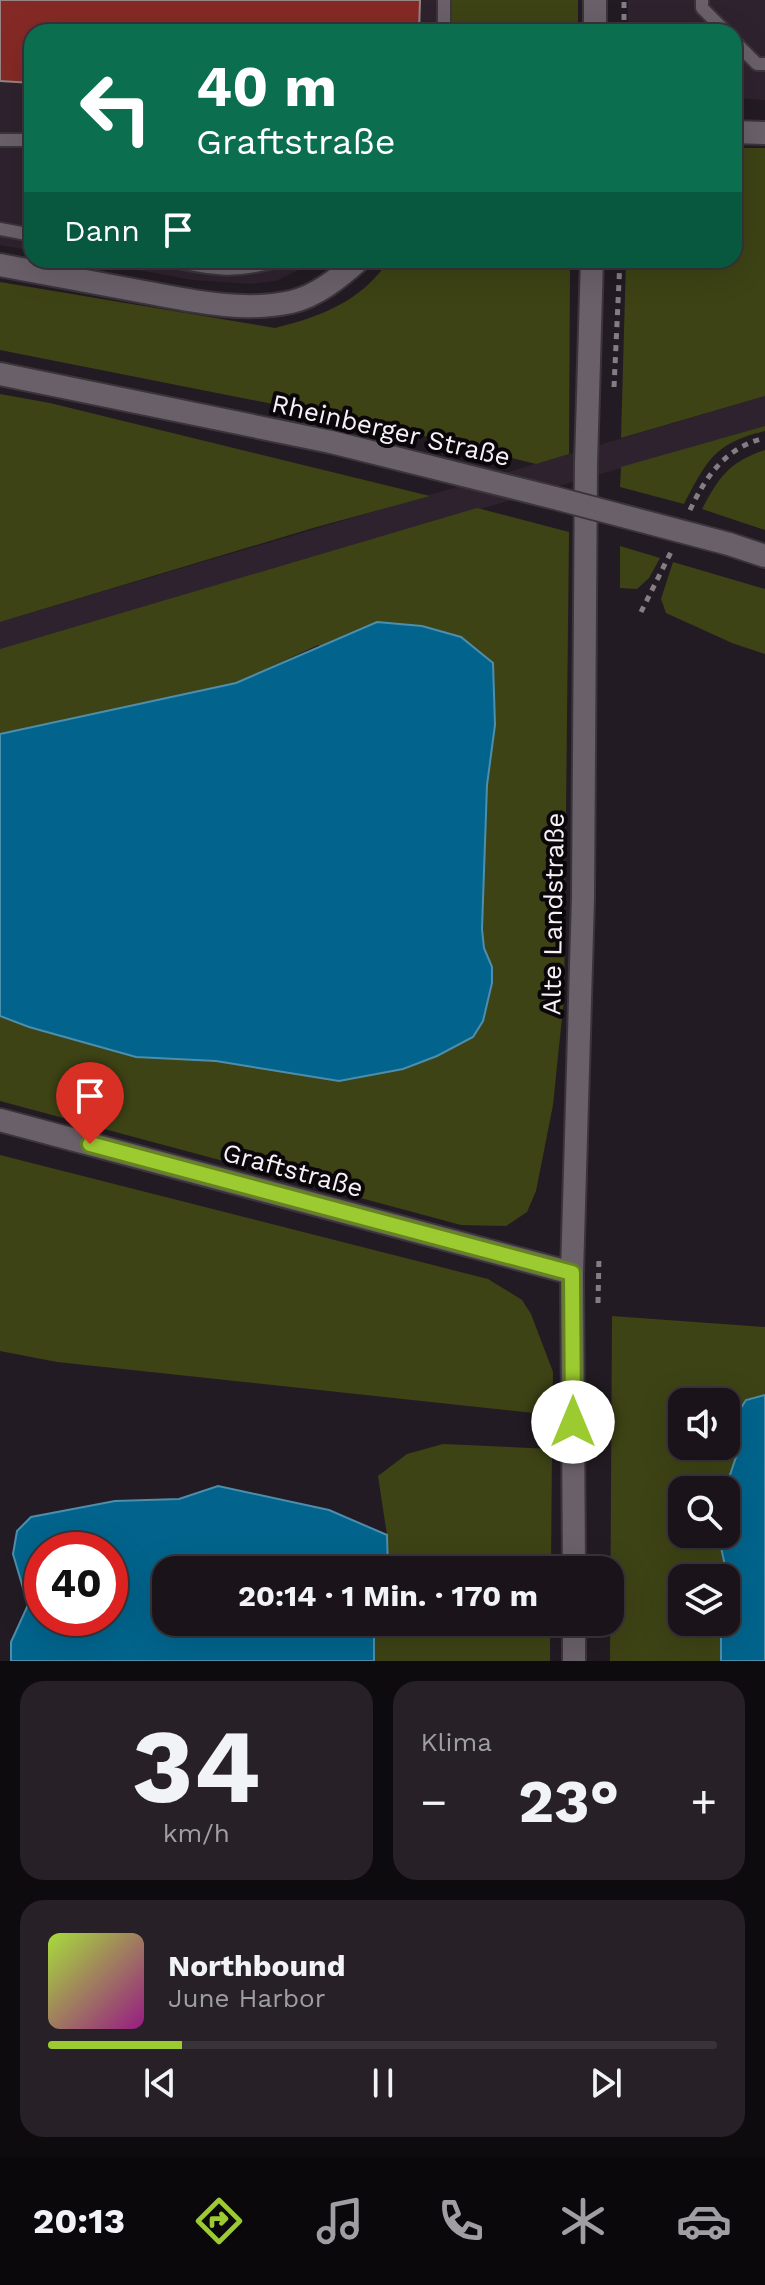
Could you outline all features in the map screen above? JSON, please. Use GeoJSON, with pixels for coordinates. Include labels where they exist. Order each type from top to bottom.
{"type":"FeatureCollection","features":[{"type":"Feature","properties":{"kind":"street"},"geometry":{"type":"LineString","coordinates":[[595,0],[595,24]]}},
{"type":"Feature","properties":{"kind":"street"},"geometry":{"type":"LineString","coordinates":[[742,132],[765,133]]}},
{"type":"Feature","properties":{"kind":"street"},"geometry":{"type":"LineString","coordinates":[[0,265],[182,299],[227,306],[261,307],[295,301],[318,291],[348,268]]}},
{"type":"Feature","properties":{"kind":"street","name":"Alte Landstraße"},"geometry":{"type":"LineString","coordinates":[[574,1556],[572,1273],[583,898],[586,463],[592,268]]}},
{"type":"Feature","properties":{"kind":"street","name":"Rheinberger Straße"},"geometry":{"type":"LineString","coordinates":[[0,374],[331,442],[555,498],[765,556]]}},
{"type":"Feature","properties":{"kind":"street","name":"Graftstraße"},"geometry":{"type":"LineString","coordinates":[[0,1120],[572,1273]]}},
{"type":"Feature","properties":{"kind":"street"},"geometry":{"type":"LineString","coordinates":[[574,1636],[574,1661]]}},
{"type":"Feature","properties":{"kind":"lane"},"geometry":{"type":"LineString","coordinates":[[444,0],[444,24]]}},
{"type":"Feature","properties":{"kind":"lane"},"geometry":{"type":"LineString","coordinates":[[702,0],[702,8],[718,24]]}},
{"type":"Feature","properties":{"kind":"lane"},"geometry":{"type":"LineString","coordinates":[[742,49],[757,64],[765,64]]}},
{"type":"Feature","properties":{"kind":"lane"},"geometry":{"type":"LineString","coordinates":[[0,140],[24,140]]}},
{"type":"Feature","properties":{"kind":"lane"},"geometry":{"type":"LineString","coordinates":[[0,229],[24,234]]}},
{"type":"Feature","properties":{"kind":"lane"},"geometry":{"type":"LineString","coordinates":[[211,268],[251,268]]}},
{"type":"Feature","properties":{"kind":"path"},"geometry":{"type":"LineString","coordinates":[[624,0],[624,24]]}},
{"type":"Feature","properties":{"kind":"shaded area"},"geometry":{"type":"Polygon","coordinates":[[[0,0],[556,0],[556,24],[24,24],[24,250],[0,245],[0,0]]]}},
{"type":"Feature","properties":{"kind":"shaded area"},"geometry":{"type":"Polygon","coordinates":[[[628,0],[765,0],[765,100],[742,99],[742,24],[628,24],[628,0]]]}},
{"type":"Feature","properties":{"kind":"shaded area"},"geometry":{"type":"Polygon","coordinates":[[[126,268],[303,268],[276,281],[250,284],[193,280],[126,268]]]}},
{"type":"Feature","properties":{"kind":"shaded area"},"geometry":{"type":"Polygon","coordinates":[[[765,396],[765,426],[0,649],[0,622],[765,396]]]}},
{"type":"Feature","properties":{"kind":"green space"},"geometry":{"type":"Polygon","coordinates":[[[448,0],[578,0],[578,24],[447,24],[448,0]]]}},
{"type":"Feature","properties":{"kind":"green space"},"geometry":{"type":"Polygon","coordinates":[[[742,148],[765,148],[765,396],[621,438],[626,268],[742,268],[742,148]]]}},
{"type":"Feature","properties":{"kind":"green space"},"geometry":{"type":"Polygon","coordinates":[[[383,268],[570,268],[569,454],[536,464],[389,427],[0,350],[0,282],[275,328],[339,305],[353,297],[383,268]]]}},
{"type":"Feature","properties":{"kind":"green space"},"geometry":{"type":"Polygon","coordinates":[[[0,394],[50,403],[430,496],[0,622],[0,394]]]}},
{"type":"Feature","properties":{"kind":"green space"},"geometry":{"type":"Polygon","coordinates":[[[765,426],[765,431],[734,441],[714,456],[684,504],[620,487],[621,467],[765,426]]]}},
{"type":"Feature","properties":{"kind":"green space"},"geometry":{"type":"Polygon","coordinates":[[[765,450],[765,530],[702,509],[726,472],[742,460],[765,450]]]}},
{"type":"Feature","properties":{"kind":"green space"},"geometry":{"type":"Polygon","coordinates":[[[477,508],[569,532],[564,998],[553,1105],[536,1191],[527,1212],[506,1226],[461,1225],[0,1101],[0,1016],[136,1057],[216,1061],[403,1069],[473,1037],[491,967],[484,948],[482,929],[487,785],[495,725],[318,645],[236,683],[0,734],[0,649],[477,508]]]}},
{"type":"Feature","properties":{"kind":"green space"},"geometry":{"type":"Polygon","coordinates":[[[620,546],[660,558],[649,578],[637,589],[620,588],[620,546]]]}},
{"type":"Feature","properties":{"kind":"green space"},"geometry":{"type":"Polygon","coordinates":[[[673,562],[765,589],[765,654],[732,643],[666,613],[661,599],[673,562]]]}},
{"type":"Feature","properties":{"kind":"green space"},"geometry":{"type":"Polygon","coordinates":[[[0,1155],[488,1279],[522,1300],[531,1314],[553,1372],[552,1415],[57,1362],[0,1351],[0,1155]]]}},
{"type":"Feature","properties":{"kind":"green space"},"geometry":{"type":"Polygon","coordinates":[[[612,1316],[765,1327],[765,1395],[746,1400],[740,1409],[740,1388],[668,1388],[668,1460],[735,1460],[730,1476],[668,1476],[668,1548],[721,1548],[725,1564],[668,1564],[668,1636],[721,1636],[721,1661],[610,1661],[610,1636],[624,1636],[624,1556],[611,1556],[612,1316]]]}},
{"type":"Feature","properties":{"kind":"green space"},"geometry":{"type":"Polygon","coordinates":[[[443,1444],[552,1449],[551,1556],[388,1556],[378,1476],[407,1454],[443,1444]]]}},
{"type":"Feature","properties":{"kind":"green space"},"geometry":{"type":"Polygon","coordinates":[[[374,1636],[550,1636],[550,1661],[374,1661],[374,1636]]]}},
{"type":"Feature","properties":{"kind":"water"},"geometry":{"type":"Polygon","coordinates":[[[377,622],[422,626],[461,637],[493,663],[495,725],[487,785],[482,929],[484,948],[492,967],[492,983],[483,1021],[473,1037],[403,1069],[339,1081],[216,1061],[136,1057],[0,1016],[0,734],[236,683],[377,622]]]}},
{"type":"Feature","properties":{"kind":"water"},"geometry":{"type":"Polygon","coordinates":[[[765,1395],[765,1661],[721,1661],[721,1636],[740,1636],[740,1564],[725,1564],[721,1548],[740,1548],[740,1476],[730,1476],[735,1460],[740,1460],[740,1409],[746,1400],[765,1395]]]}},
{"type":"Feature","properties":{"kind":"water"},"geometry":{"type":"Polygon","coordinates":[[[218,1486],[329,1510],[387,1535],[388,1556],[152,1556],[152,1636],[374,1636],[374,1661],[11,1661],[11,1642],[24,1614],[24,1636],[128,1636],[128,1532],[24,1532],[24,1591],[13,1554],[17,1531],[31,1517],[115,1501],[179,1499],[218,1486]]]}},
{"type":"Feature","properties":{"kind":"building"},"geometry":{"type":"Polygon","coordinates":[[[0,0],[420,0],[419,24],[24,24],[24,82],[0,81],[0,0]]]}},
{"type":"Feature","properties":{"kind":"route"},"geometry":{"type":"LineString","coordinates":[[90,1144],[572,1273],[573,1422]]}}]}
